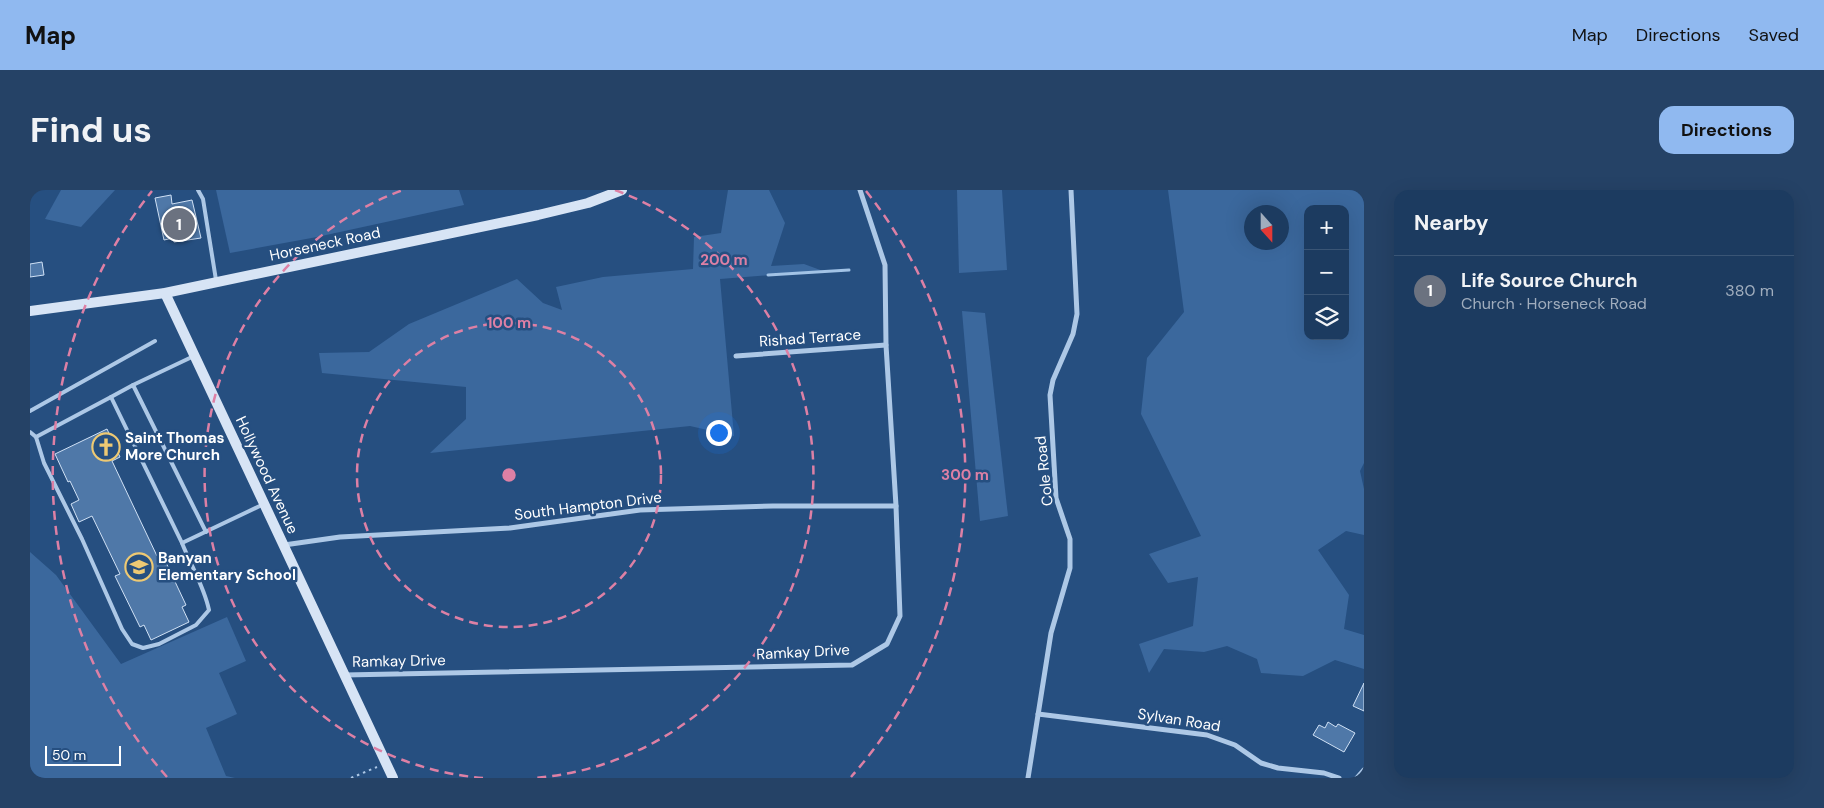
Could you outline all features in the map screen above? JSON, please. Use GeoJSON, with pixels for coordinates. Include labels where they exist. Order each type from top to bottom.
{"type":"FeatureCollection","features":[{"type":"Feature","properties":{"kind":"street","name":"Horseneck Road"},"geometry":{"type":"LineString","coordinates":[[30,311],[165,293],[538,215],[588,203],[622,190]]}},
{"type":"Feature","properties":{"kind":"street","name":"Ramkay Drive"},"geometry":{"type":"LineString","coordinates":[[344,674],[852,665],[888,644],[900,616],[896,506],[886,346],[885,265],[860,190]]}},
{"type":"Feature","properties":{"kind":"street","name":"Cole Road"},"geometry":{"type":"LineString","coordinates":[[1028,778],[1051,632],[1070,568],[1071,557],[1070,539],[1056,498],[1050,395],[1053,380],[1073,334],[1077,314],[1071,190]]}},
{"type":"Feature","properties":{"kind":"street","name":"Hollywood Avenue"},"geometry":{"type":"LineString","coordinates":[[165,293],[393,778]]}},
{"type":"Feature","properties":{"kind":"street","name":"Rishad Terrace"},"geometry":{"type":"LineString","coordinates":[[736,356],[886,346]]}},
{"type":"Feature","properties":{"kind":"street","name":"South Hampton Drive"},"geometry":{"type":"LineString","coordinates":[[283,545],[340,537],[510,528],[640,510],[773,506],[896,506]]}},
{"type":"Feature","properties":{"kind":"street","name":"Sylvan Road"},"geometry":{"type":"LineString","coordinates":[[1038,714],[1207,735],[1235,745],[1261,763],[1278,768],[1324,773],[1339,778]]}},
{"type":"Feature","properties":{"kind":"street"},"geometry":{"type":"LineString","coordinates":[[1357,778],[1364,770]]}},
{"type":"Feature","properties":{"kind":"lane"},"geometry":{"type":"LineString","coordinates":[[198,190],[203,199],[217,282]]}},
{"type":"Feature","properties":{"kind":"lane"},"geometry":{"type":"LineString","coordinates":[[30,411],[155,341]]}},
{"type":"Feature","properties":{"kind":"lane"},"geometry":{"type":"LineString","coordinates":[[36,437],[133,385],[194,356]]}},
{"type":"Feature","properties":{"kind":"lane"},"geometry":{"type":"LineString","coordinates":[[133,385],[206,532]]}},
{"type":"Feature","properties":{"kind":"lane"},"geometry":{"type":"LineString","coordinates":[[30,432],[36,437],[44,463],[82,539],[122,629],[132,644],[143,648],[159,644],[196,625],[209,610],[205,592],[111,397]]}},
{"type":"Feature","properties":{"kind":"lane"},"geometry":{"type":"LineString","coordinates":[[182,543],[264,504]]}},
{"type":"Feature","properties":{"kind":"path"},"geometry":{"type":"LineString","coordinates":[[351,778],[386,764]]}},
{"type":"Feature","properties":{"kind":"shaded area"},"geometry":{"type":"Polygon","coordinates":[[[61,190],[115,190],[81,227],[45,219],[61,190]]]}},
{"type":"Feature","properties":{"kind":"shaded area"},"geometry":{"type":"Polygon","coordinates":[[[216,190],[459,190],[464,205],[317,237],[230,253],[216,190]]]}},
{"type":"Feature","properties":{"kind":"shaded area"},"geometry":{"type":"Polygon","coordinates":[[[728,190],[769,190],[785,223],[771,266],[804,264],[823,271],[720,279],[734,436],[690,426],[430,453],[466,419],[466,387],[322,373],[319,353],[369,352],[409,324],[517,279],[543,303],[562,310],[556,287],[603,277],[693,269],[694,237],[721,233],[728,190]]]}},
{"type":"Feature","properties":{"kind":"shaded area"},"geometry":{"type":"Polygon","coordinates":[[[957,190],[1002,190],[1007,270],[959,273],[957,190]]]}},
{"type":"Feature","properties":{"kind":"shaded area"},"geometry":{"type":"Polygon","coordinates":[[[1168,190],[1364,190],[1364,463],[1360,471],[1364,489],[1364,535],[1346,531],[1318,550],[1349,595],[1344,629],[1364,635],[1364,669],[1335,660],[1303,676],[1261,673],[1257,659],[1227,646],[1204,652],[1164,649],[1149,673],[1139,644],[1193,626],[1198,577],[1168,583],[1149,554],[1201,536],[1141,414],[1147,358],[1184,312],[1168,190]]]}},
{"type":"Feature","properties":{"kind":"shaded area"},"geometry":{"type":"Polygon","coordinates":[[[962,311],[985,313],[1008,516],[980,521],[962,311]]]}},
{"type":"Feature","properties":{"kind":"shaded area"},"geometry":{"type":"Polygon","coordinates":[[[30,552],[56,575],[121,664],[227,617],[246,661],[219,673],[237,714],[206,728],[226,776],[235,778],[30,778],[30,552]]]}},
{"type":"Feature","properties":{"kind":"building"},"geometry":{"type":"Polygon","coordinates":[[[171,195],[172,204],[192,200],[201,238],[174,242],[173,238],[164,240],[155,198],[171,195]]]}},
{"type":"Feature","properties":{"kind":"building"},"geometry":{"type":"Polygon","coordinates":[[[42,262],[44,275],[30,277],[30,264],[42,262]]]}},
{"type":"Feature","properties":{"kind":"building"},"geometry":{"type":"Polygon","coordinates":[[[107,429],[120,457],[112,461],[157,556],[162,554],[186,605],[182,607],[189,622],[151,640],[144,625],[140,627],[115,576],[120,574],[92,516],[79,522],[71,504],[79,500],[55,454],[107,429]]]}},
{"type":"Feature","properties":{"kind":"building"},"geometry":{"type":"Polygon","coordinates":[[[1364,683],[1364,711],[1353,706],[1364,683]]]}},
{"type":"Feature","properties":{"kind":"building"},"geometry":{"type":"Polygon","coordinates":[[[1328,722],[1336,727],[1338,724],[1355,733],[1344,752],[1313,735],[1319,725],[1325,728],[1328,722]]]}},
{"type":"Feature","properties":{"kind":"waterway"},"geometry":{"type":"LineString","coordinates":[[768,275],[849,270]]}},
{"type":"Feature","properties":{"kind":"place","name":"Life Source Church"},"geometry":{"type":"Point","coordinates":[179,224]}},
{"type":"Feature","properties":{"kind":"place","name":"Saint Thomas More Church"},"geometry":{"type":"Point","coordinates":[106,447]}},
{"type":"Feature","properties":{"kind":"place","name":"Banyan Elementary School"},"geometry":{"type":"Point","coordinates":[139,567]}}]}
